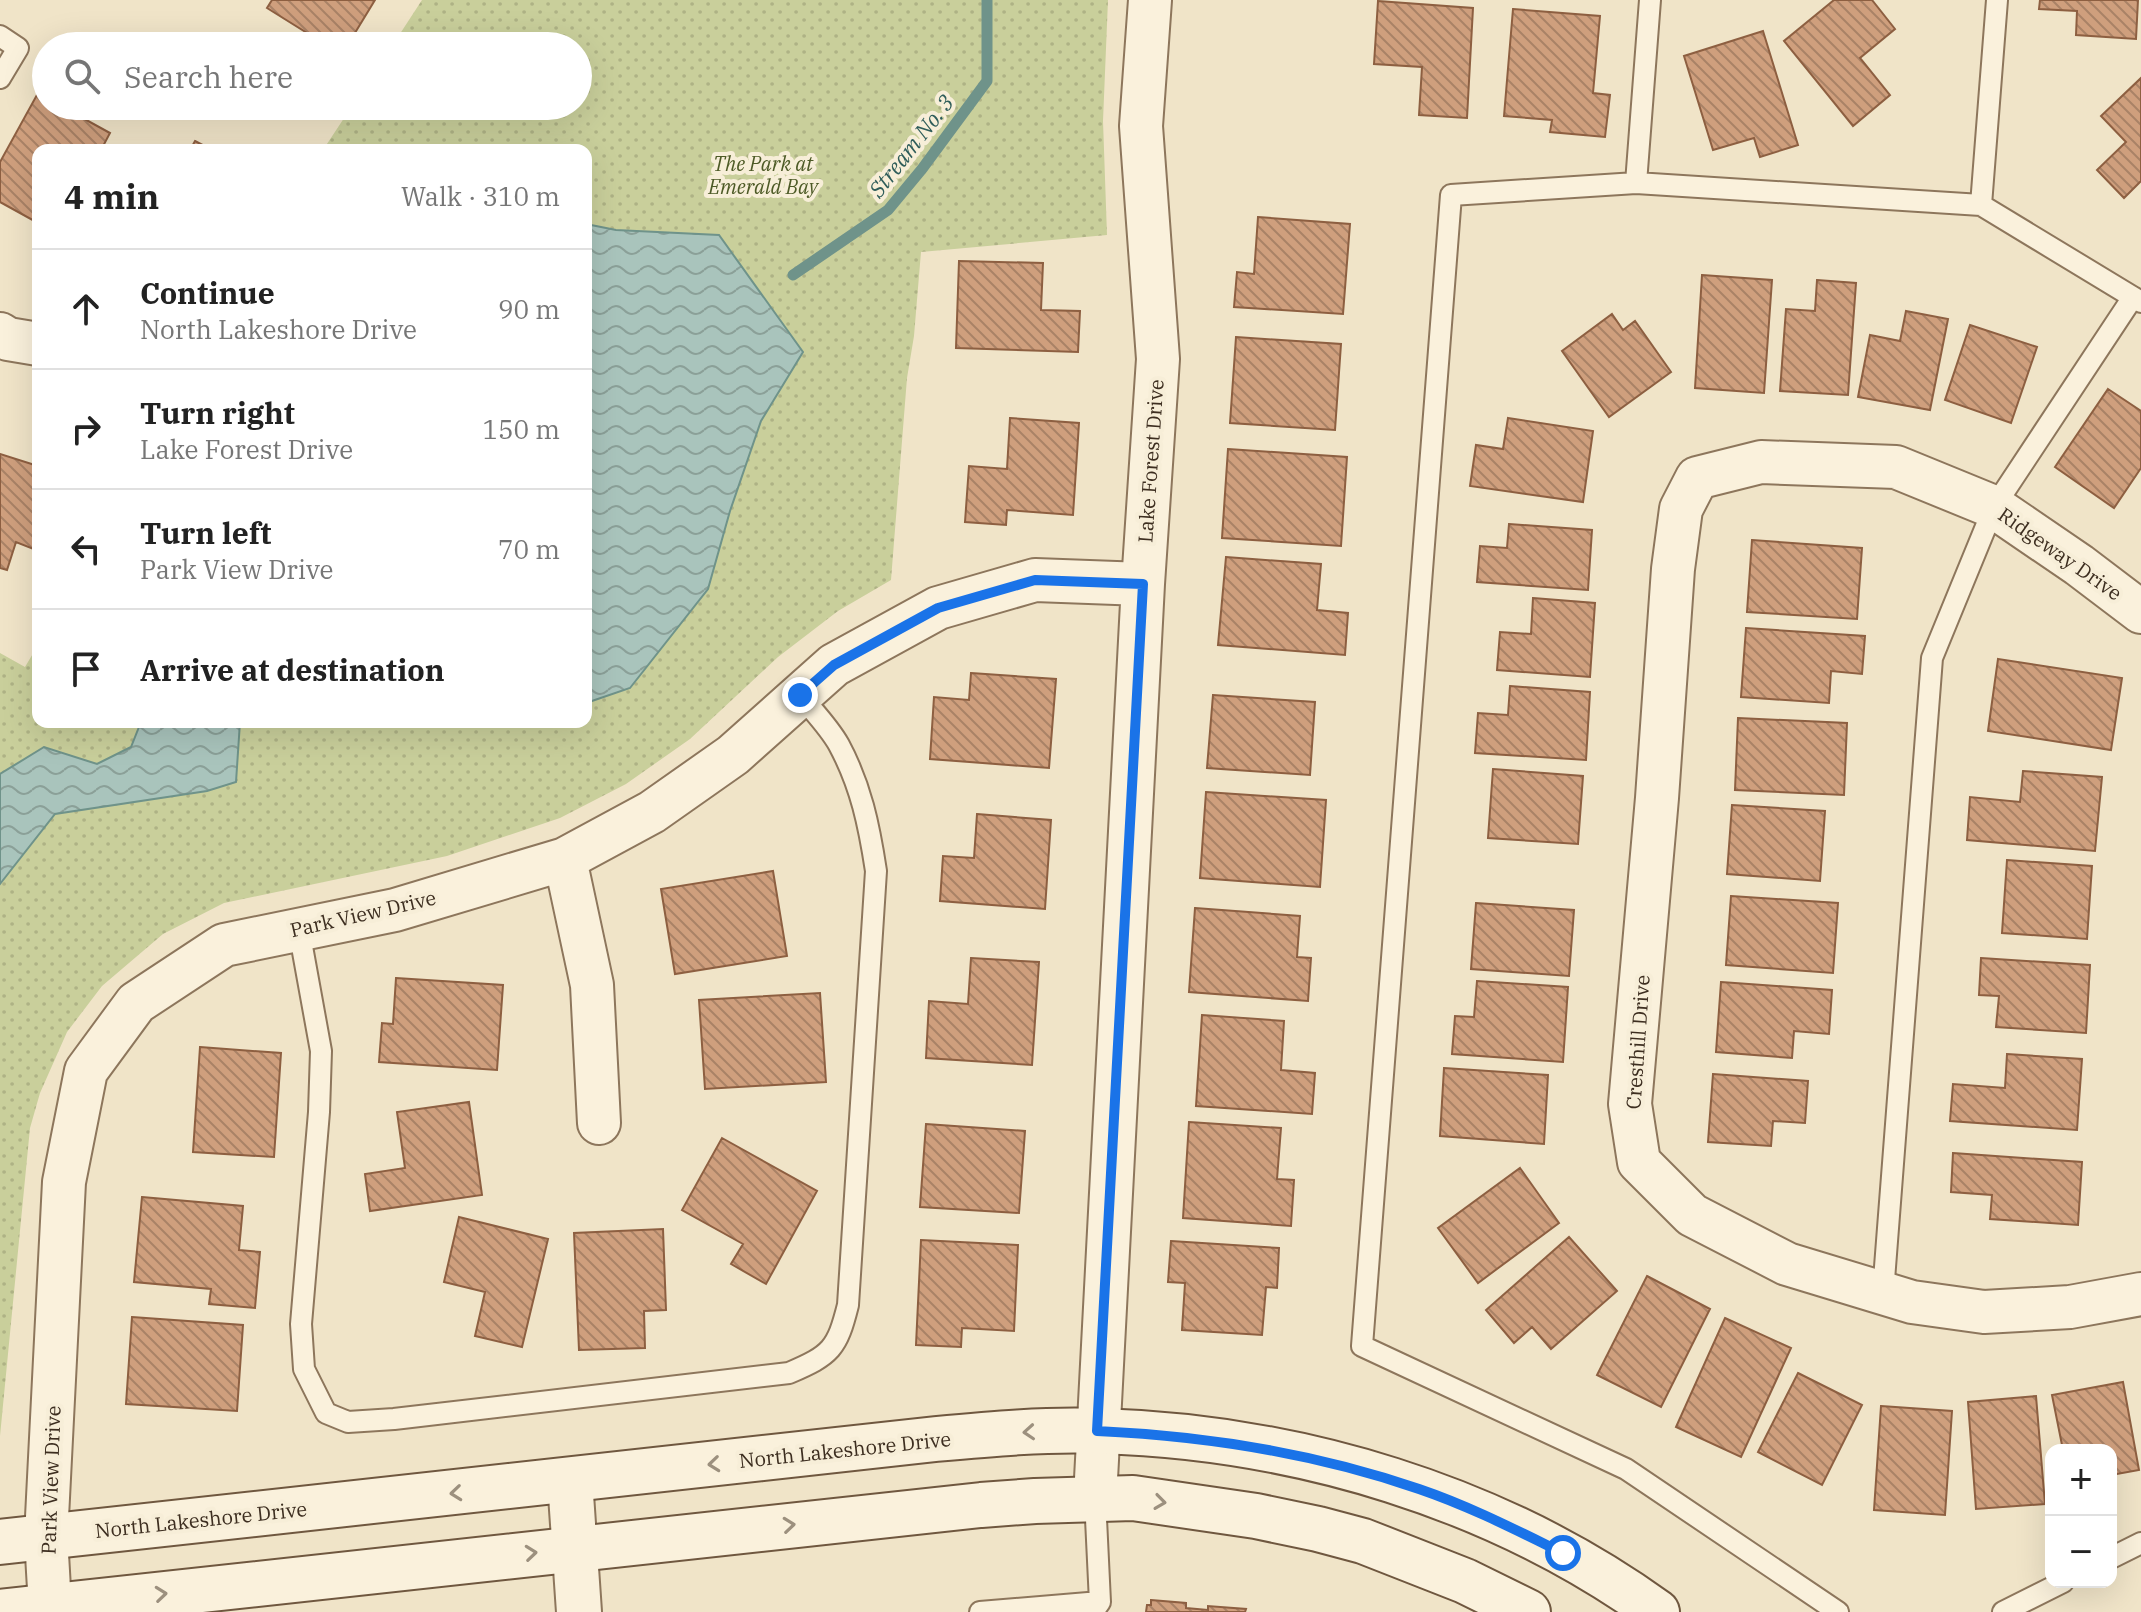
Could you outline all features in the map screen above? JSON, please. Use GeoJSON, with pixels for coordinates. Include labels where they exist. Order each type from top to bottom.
{"type":"FeatureCollection","features":[{"type":"Feature","properties":{"kind":"main road","name":"North Lakeshore Drive"},"geometry":{"type":"LineString","coordinates":[[0,1542],[968,1436],[1097,1431],[1226,1442],[1333,1463],[1406,1485],[1473,1510],[1563,1553],[1657,1612]]}},
{"type":"Feature","properties":{"kind":"main road"},"geometry":{"type":"LineString","coordinates":[[570,1480],[579,1612]]}},
{"type":"Feature","properties":{"kind":"main road"},"geometry":{"type":"LineString","coordinates":[[0,1612],[981,1505],[1133,1498],[1256,1516],[1363,1541],[1465,1581],[1528,1612]]}},
{"type":"Feature","properties":{"kind":"street","name":"Lake Forest Drive"},"geometry":{"type":"LineString","coordinates":[[1095,1498],[1143,584],[1158,359],[1141,126],[1150,0]]}},
{"type":"Feature","properties":{"kind":"street","name":"Ridgeway Drive"},"geometry":{"type":"LineString","coordinates":[[1697,478],[1761,462],[1896,467],[1994,507],[2141,612]]}},
{"type":"Feature","properties":{"kind":"street","name":"Cresthill Drive"},"geometry":{"type":"LineString","coordinates":[[1697,478],[1681,509],[1673,569],[1630,1104],[1639,1162],[1692,1215],[1787,1264],[1912,1302],[1984,1312],[2070,1307],[2141,1294]]}},
{"type":"Feature","properties":{"kind":"street","name":"Park View Drive"},"geometry":{"type":"LineString","coordinates":[[50,1606],[46,1537],[64,1182],[86,1071],[136,1003],[224,945],[395,910],[565,859],[652,812],[733,755],[834,665],[938,608],[1035,580],[1143,584]]}},
{"type":"Feature","properties":{"kind":"street"},"geometry":{"type":"LineString","coordinates":[[565,859],[592,985],[599,1123]]}},
{"type":"Feature","properties":{"kind":"lane"},"geometry":{"type":"LineString","coordinates":[[1636,183],[1650,0]]}},
{"type":"Feature","properties":{"kind":"lane"},"geometry":{"type":"LineString","coordinates":[[1981,205],[1997,0]]}},
{"type":"Feature","properties":{"kind":"lane"},"geometry":{"type":"LineString","coordinates":[[0,36],[18,48],[0,78]]}},
{"type":"Feature","properties":{"kind":"lane"},"geometry":{"type":"LineString","coordinates":[[1838,1612],[1626,1469],[1362,1346],[1451,195],[1636,183],[1981,205],[2137,300],[1994,507],[1932,658],[1883,1293]]}},
{"type":"Feature","properties":{"kind":"lane"},"geometry":{"type":"LineString","coordinates":[[299,930],[321,1051],[319,1112],[301,1324],[304,1369],[326,1413],[348,1422],[394,1419],[789,1373],[818,1361],[841,1334],[848,1305],[876,871],[869,824],[858,788],[838,742],[800,695]]}},
{"type":"Feature","properties":{"kind":"lane"},"geometry":{"type":"LineString","coordinates":[[980,1612],[1096,1607],[1095,1498]]}},
{"type":"Feature","properties":{"kind":"lane"},"geometry":{"type":"LineString","coordinates":[[2117,1555],[2141,1543]]}},
{"type":"Feature","properties":{"kind":"lane"},"geometry":{"type":"LineString","coordinates":[[2003,1612],[2051,1588]]}},
{"type":"Feature","properties":{"kind":"green space","name":"The Park at Emerald Bay"},"geometry":{"type":"Polygon","coordinates":[[[422,0],[1108,0],[1103,121],[1107,235],[921,252],[907,378],[891,580],[838,611],[778,657],[690,739],[626,784],[560,818],[447,856],[224,903],[163,934],[102,986],[67,1032],[40,1093],[30,1128],[0,1436],[0,653],[25,667],[32,655],[32,728],[592,728],[592,144],[327,144],[343,120],[592,120],[592,32],[401,32],[422,0]]]}},
{"type":"Feature","properties":{"kind":"water"},"geometry":{"type":"Polygon","coordinates":[[[592,225],[616,230],[719,235],[803,352],[761,421],[730,511],[708,589],[630,688],[592,701],[592,225]]]}},
{"type":"Feature","properties":{"kind":"water"},"geometry":{"type":"Polygon","coordinates":[[[139,728],[240,728],[236,782],[207,791],[55,814],[0,884],[0,774],[44,747],[97,764],[131,747],[139,728]]]}},
{"type":"Feature","properties":{"kind":"building"},"geometry":{"type":"Polygon","coordinates":[[[272,0],[375,0],[356,32],[306,32],[267,8],[272,0]]]}},
{"type":"Feature","properties":{"kind":"building"},"geometry":{"type":"Polygon","coordinates":[[[1834,0],[1872,0],[1895,29],[1860,58],[1890,95],[1853,126],[1784,41],[1834,0]]]}},
{"type":"Feature","properties":{"kind":"building"},"geometry":{"type":"Polygon","coordinates":[[[2040,0],[2138,0],[2136,39],[2076,35],[2077,11],[2039,9],[2040,0]]]}},
{"type":"Feature","properties":{"kind":"building"},"geometry":{"type":"Polygon","coordinates":[[[1378,1],[1473,8],[1467,118],[1419,115],[1422,67],[1374,64],[1378,1]]]}},
{"type":"Feature","properties":{"kind":"building"},"geometry":{"type":"Polygon","coordinates":[[[1513,9],[1600,16],[1593,93],[1610,95],[1605,137],[1550,132],[1552,120],[1504,116],[1513,9]]]}},
{"type":"Feature","properties":{"kind":"building"},"geometry":{"type":"Polygon","coordinates":[[[1763,31],[1798,145],[1760,157],[1754,138],[1713,150],[1684,56],[1763,31]]]}},
{"type":"Feature","properties":{"kind":"building"},"geometry":{"type":"Polygon","coordinates":[[[2141,78],[2141,181],[2124,198],[2097,170],[2126,142],[2101,116],[2141,78]]]}},
{"type":"Feature","properties":{"kind":"building"},"geometry":{"type":"Polygon","coordinates":[[[32,104],[32,120],[86,120],[110,133],[104,144],[32,144],[32,220],[0,202],[0,162],[32,104]]]}},
{"type":"Feature","properties":{"kind":"building"},"geometry":{"type":"Polygon","coordinates":[[[1258,217],[1350,224],[1343,314],[1234,307],[1237,272],[1254,274],[1258,217]]]}},
{"type":"Feature","properties":{"kind":"building"},"geometry":{"type":"Polygon","coordinates":[[[959,261],[1043,263],[1041,310],[1080,311],[1078,352],[956,348],[959,261]]]}},
{"type":"Feature","properties":{"kind":"building"},"geometry":{"type":"Polygon","coordinates":[[[1702,275],[1772,280],[1764,393],[1695,388],[1702,275]]]}},
{"type":"Feature","properties":{"kind":"building"},"geometry":{"type":"Polygon","coordinates":[[[1817,280],[1856,283],[1848,395],[1780,391],[1786,309],[1815,311],[1817,280]]]}},
{"type":"Feature","properties":{"kind":"building"},"geometry":{"type":"Polygon","coordinates":[[[1906,311],[1948,319],[1930,410],[1858,397],[1870,335],[1900,341],[1906,311]]]}},
{"type":"Feature","properties":{"kind":"building"},"geometry":{"type":"Polygon","coordinates":[[[1612,314],[1623,330],[1635,321],[1671,372],[1609,417],[1562,351],[1612,314]]]}},
{"type":"Feature","properties":{"kind":"building"},"geometry":{"type":"Polygon","coordinates":[[[1970,325],[2037,347],[2011,423],[1945,400],[1970,325]]]}},
{"type":"Feature","properties":{"kind":"building"},"geometry":{"type":"Polygon","coordinates":[[[1236,337],[1341,344],[1335,430],[1230,423],[1236,337]]]}},
{"type":"Feature","properties":{"kind":"building"},"geometry":{"type":"Polygon","coordinates":[[[2108,389],[2141,411],[2141,468],[2114,508],[2055,467],[2108,389]]]}},
{"type":"Feature","properties":{"kind":"building"},"geometry":{"type":"Polygon","coordinates":[[[1010,418],[1079,423],[1073,515],[1007,510],[1006,525],[965,522],[969,466],[1007,469],[1010,418]]]}},
{"type":"Feature","properties":{"kind":"building"},"geometry":{"type":"Polygon","coordinates":[[[1508,418],[1593,431],[1583,502],[1470,486],[1476,445],[1503,449],[1508,418]]]}},
{"type":"Feature","properties":{"kind":"building"},"geometry":{"type":"Polygon","coordinates":[[[1228,449],[1347,457],[1341,546],[1222,538],[1228,449]]]}},
{"type":"Feature","properties":{"kind":"building"},"geometry":{"type":"Polygon","coordinates":[[[0,454],[32,464],[32,548],[16,542],[7,570],[0,568],[0,454]]]}},
{"type":"Feature","properties":{"kind":"building"},"geometry":{"type":"Polygon","coordinates":[[[1509,524],[1592,530],[1588,590],[1477,582],[1480,546],[1507,548],[1509,524]]]}},
{"type":"Feature","properties":{"kind":"building"},"geometry":{"type":"Polygon","coordinates":[[[1752,540],[1862,548],[1857,619],[1747,612],[1752,540]]]}},
{"type":"Feature","properties":{"kind":"building"},"geometry":{"type":"Polygon","coordinates":[[[1226,557],[1321,564],[1317,610],[1348,613],[1345,655],[1218,645],[1226,557]]]}},
{"type":"Feature","properties":{"kind":"building"},"geometry":{"type":"Polygon","coordinates":[[[1533,598],[1595,603],[1590,677],[1497,670],[1500,632],[1531,634],[1533,598]]]}},
{"type":"Feature","properties":{"kind":"building"},"geometry":{"type":"Polygon","coordinates":[[[1746,628],[1865,636],[1862,674],[1831,671],[1829,703],[1741,697],[1746,628]]]}},
{"type":"Feature","properties":{"kind":"building"},"geometry":{"type":"Polygon","coordinates":[[[1998,659],[2122,678],[2111,750],[1988,731],[1998,659]]]}},
{"type":"Feature","properties":{"kind":"building"},"geometry":{"type":"Polygon","coordinates":[[[971,673],[1056,679],[1049,768],[930,759],[934,697],[969,700],[971,673]]]}},
{"type":"Feature","properties":{"kind":"building"},"geometry":{"type":"Polygon","coordinates":[[[1510,686],[1590,692],[1586,760],[1475,753],[1478,713],[1508,715],[1510,686]]]}},
{"type":"Feature","properties":{"kind":"building"},"geometry":{"type":"Polygon","coordinates":[[[1213,695],[1315,702],[1310,775],[1207,768],[1213,695]]]}},
{"type":"Feature","properties":{"kind":"building"},"geometry":{"type":"Polygon","coordinates":[[[1738,718],[1847,723],[1844,795],[1735,790],[1738,718]]]}},
{"type":"Feature","properties":{"kind":"building"},"geometry":{"type":"Polygon","coordinates":[[[1493,769],[1583,776],[1578,844],[1488,838],[1493,769]]]}},
{"type":"Feature","properties":{"kind":"building"},"geometry":{"type":"Polygon","coordinates":[[[2023,771],[2102,777],[2095,851],[1967,840],[1970,797],[2020,802],[2023,771]]]}},
{"type":"Feature","properties":{"kind":"building"},"geometry":{"type":"Polygon","coordinates":[[[1206,792],[1326,800],[1320,887],[1200,878],[1206,792]]]}},
{"type":"Feature","properties":{"kind":"building"},"geometry":{"type":"Polygon","coordinates":[[[1732,805],[1825,811],[1820,881],[1727,874],[1732,805]]]}},
{"type":"Feature","properties":{"kind":"building"},"geometry":{"type":"Polygon","coordinates":[[[977,814],[1051,820],[1045,909],[940,901],[943,856],[974,858],[977,814]]]}},
{"type":"Feature","properties":{"kind":"building"},"geometry":{"type":"Polygon","coordinates":[[[2007,860],[2092,866],[2087,939],[2002,933],[2007,860]]]}},
{"type":"Feature","properties":{"kind":"building"},"geometry":{"type":"Polygon","coordinates":[[[773,871],[787,956],[675,974],[661,889],[773,871]]]}},
{"type":"Feature","properties":{"kind":"building"},"geometry":{"type":"Polygon","coordinates":[[[1731,896],[1838,903],[1833,973],[1726,965],[1731,896]]]}},
{"type":"Feature","properties":{"kind":"building"},"geometry":{"type":"Polygon","coordinates":[[[1476,903],[1574,910],[1569,976],[1471,969],[1476,903]]]}},
{"type":"Feature","properties":{"kind":"building"},"geometry":{"type":"Polygon","coordinates":[[[1195,908],[1300,916],[1297,957],[1311,958],[1308,1001],[1189,992],[1195,908]]]}},
{"type":"Feature","properties":{"kind":"building"},"geometry":{"type":"Polygon","coordinates":[[[971,958],[1039,962],[1032,1065],[926,1058],[929,1001],[968,1004],[971,958]]]}},
{"type":"Feature","properties":{"kind":"building"},"geometry":{"type":"Polygon","coordinates":[[[1981,958],[2090,965],[2086,1033],[1996,1027],[1999,996],[1979,995],[1981,958]]]}},
{"type":"Feature","properties":{"kind":"building"},"geometry":{"type":"Polygon","coordinates":[[[396,978],[503,985],[497,1070],[379,1062],[382,1023],[393,1024],[396,978]]]}},
{"type":"Feature","properties":{"kind":"building"},"geometry":{"type":"Polygon","coordinates":[[[1477,981],[1568,987],[1563,1062],[1452,1054],[1455,1016],[1474,1017],[1477,981]]]}},
{"type":"Feature","properties":{"kind":"building"},"geometry":{"type":"Polygon","coordinates":[[[1721,982],[1832,990],[1829,1034],[1794,1031],[1792,1058],[1716,1052],[1721,982]]]}},
{"type":"Feature","properties":{"kind":"building"},"geometry":{"type":"Polygon","coordinates":[[[820,993],[826,1082],[705,1089],[699,1000],[820,993]]]}},
{"type":"Feature","properties":{"kind":"building"},"geometry":{"type":"Polygon","coordinates":[[[1202,1015],[1284,1021],[1281,1070],[1315,1073],[1312,1114],[1196,1106],[1202,1015]]]}},
{"type":"Feature","properties":{"kind":"building"},"geometry":{"type":"Polygon","coordinates":[[[200,1047],[281,1053],[274,1157],[193,1152],[200,1047]]]}},
{"type":"Feature","properties":{"kind":"building"},"geometry":{"type":"Polygon","coordinates":[[[2007,1054],[2082,1059],[2077,1130],[1950,1121],[1953,1084],[2005,1088],[2007,1054]]]}},
{"type":"Feature","properties":{"kind":"building"},"geometry":{"type":"Polygon","coordinates":[[[1444,1068],[1548,1075],[1544,1144],[1440,1136],[1444,1068]]]}},
{"type":"Feature","properties":{"kind":"building"},"geometry":{"type":"Polygon","coordinates":[[[1713,1074],[1808,1081],[1805,1123],[1773,1121],[1771,1146],[1708,1142],[1713,1074]]]}},
{"type":"Feature","properties":{"kind":"building"},"geometry":{"type":"Polygon","coordinates":[[[469,1102],[482,1195],[370,1211],[365,1174],[405,1168],[397,1112],[469,1102]]]}},
{"type":"Feature","properties":{"kind":"building"},"geometry":{"type":"Polygon","coordinates":[[[1189,1122],[1281,1128],[1277,1179],[1294,1180],[1291,1226],[1183,1218],[1189,1122]]]}},
{"type":"Feature","properties":{"kind":"building"},"geometry":{"type":"Polygon","coordinates":[[[926,1124],[1025,1131],[1019,1213],[920,1207],[926,1124]]]}},
{"type":"Feature","properties":{"kind":"building"},"geometry":{"type":"Polygon","coordinates":[[[722,1138],[817,1191],[766,1284],[731,1264],[743,1244],[682,1210],[722,1138]]]}},
{"type":"Feature","properties":{"kind":"building"},"geometry":{"type":"Polygon","coordinates":[[[1953,1153],[2082,1162],[2078,1225],[1990,1219],[1992,1195],[1951,1192],[1953,1153]]]}},
{"type":"Feature","properties":{"kind":"building"},"geometry":{"type":"Polygon","coordinates":[[[1520,1168],[1559,1223],[1478,1283],[1438,1228],[1520,1168]]]}},
{"type":"Feature","properties":{"kind":"building"},"geometry":{"type":"Polygon","coordinates":[[[142,1197],[243,1206],[239,1250],[260,1252],[255,1308],[209,1304],[211,1289],[134,1282],[142,1197]]]}},
{"type":"Feature","properties":{"kind":"building"},"geometry":{"type":"Polygon","coordinates":[[[459,1217],[548,1239],[522,1347],[475,1336],[485,1292],[444,1282],[459,1217]]]}},
{"type":"Feature","properties":{"kind":"building"},"geometry":{"type":"Polygon","coordinates":[[[663,1229],[666,1310],[644,1311],[645,1348],[579,1350],[574,1233],[663,1229]]]}},
{"type":"Feature","properties":{"kind":"building"},"geometry":{"type":"Polygon","coordinates":[[[1569,1237],[1617,1291],[1551,1349],[1532,1327],[1514,1343],[1486,1310],[1569,1237]]]}},
{"type":"Feature","properties":{"kind":"building"},"geometry":{"type":"Polygon","coordinates":[[[921,1240],[1018,1245],[1014,1331],[962,1328],[961,1347],[916,1345],[921,1240]]]}},
{"type":"Feature","properties":{"kind":"building"},"geometry":{"type":"Polygon","coordinates":[[[1171,1241],[1279,1248],[1277,1288],[1266,1287],[1262,1335],[1182,1330],[1185,1283],[1168,1282],[1171,1241]]]}},
{"type":"Feature","properties":{"kind":"building"},"geometry":{"type":"Polygon","coordinates":[[[1647,1276],[1710,1309],[1661,1407],[1597,1375],[1647,1276]]]}},
{"type":"Feature","properties":{"kind":"building"},"geometry":{"type":"Polygon","coordinates":[[[132,1317],[243,1325],[237,1411],[126,1404],[132,1317]]]}},
{"type":"Feature","properties":{"kind":"building"},"geometry":{"type":"Polygon","coordinates":[[[1725,1318],[1791,1348],[1741,1457],[1676,1427],[1725,1318]]]}},
{"type":"Feature","properties":{"kind":"building"},"geometry":{"type":"Polygon","coordinates":[[[1798,1373],[1862,1405],[1822,1485],[1758,1452],[1798,1373]]]}},
{"type":"Feature","properties":{"kind":"building"},"geometry":{"type":"Polygon","coordinates":[[[2123,1382],[2139,1470],[2117,1474],[2117,1444],[2062,1444],[2052,1395],[2123,1382]]]}},
{"type":"Feature","properties":{"kind":"building"},"geometry":{"type":"Polygon","coordinates":[[[2036,1396],[2045,1504],[1976,1509],[1968,1402],[2036,1396]]]}},
{"type":"Feature","properties":{"kind":"building"},"geometry":{"type":"Polygon","coordinates":[[[1881,1406],[1952,1411],[1945,1515],[1874,1510],[1881,1406]]]}},
{"type":"Feature","properties":{"kind":"building"},"geometry":{"type":"Polygon","coordinates":[[[1151,1600],[1186,1603],[1186,1608],[1246,1609],[1245,1612],[1146,1612],[1151,1600]]]}},
{"type":"Feature","properties":{"kind":"waterway","name":"Stream No. 3"},"geometry":{"type":"LineString","coordinates":[[793,275],[888,210],[987,81],[987,0]]}},
{"type":"Feature","properties":{"kind":"route"},"geometry":{"type":"LineString","coordinates":[[800,695],[834,665],[938,608],[1035,580],[1143,584],[1097,1431],[1226,1442],[1333,1463],[1421,1490],[1473,1510],[1563,1553]]}}]}
